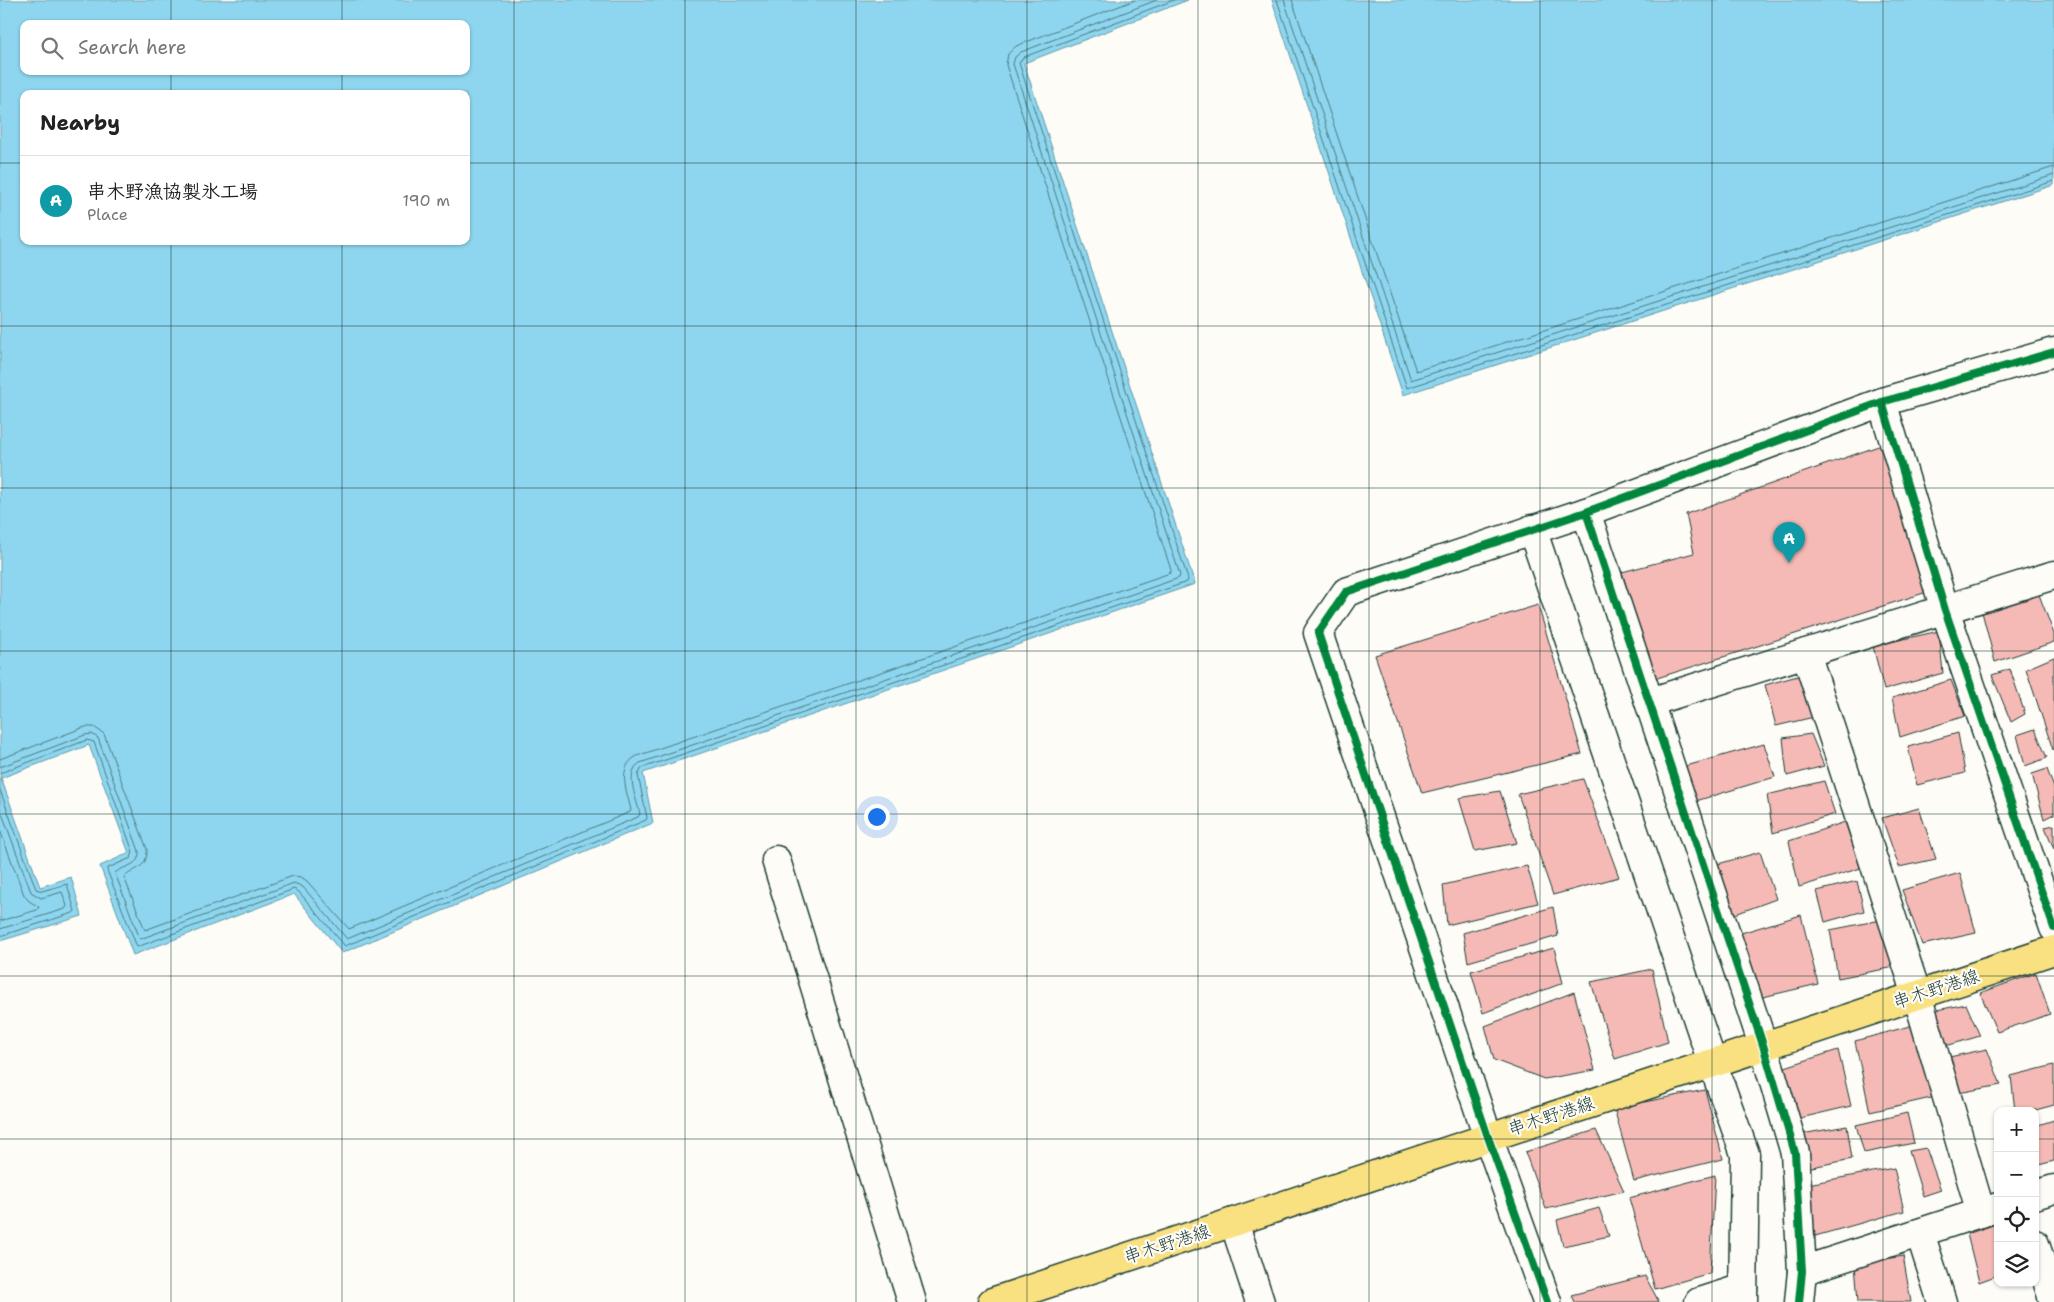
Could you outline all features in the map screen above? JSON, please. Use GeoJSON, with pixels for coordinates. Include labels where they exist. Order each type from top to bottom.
{"type":"FeatureCollection","features":[{"type":"Feature","properties":{"kind":"main road","name":"串木野港線"},"geometry":{"type":"LineString","coordinates":[[992,1302],[2054,950]]}},
{"type":"Feature","properties":{"kind":"street"},"geometry":{"type":"LineString","coordinates":[[1547,1302],[1488,1137],[1318,633],[1346,592],[1586,512],[1882,402],[2054,352]]}},
{"type":"Feature","properties":{"kind":"street"},"geometry":{"type":"LineString","coordinates":[[1882,402],[1945,610],[2054,928]]}},
{"type":"Feature","properties":{"kind":"street"},"geometry":{"type":"LineString","coordinates":[[1586,512],[1763,1045],[1795,1153],[1802,1271],[1799,1302]]}},
{"type":"Feature","properties":{"kind":"street"},"geometry":{"type":"LineString","coordinates":[[1532,530],[1712,1062],[1745,1154],[1743,1295],[1699,1302]]}},
{"type":"Feature","properties":{"kind":"street"},"geometry":{"type":"LineString","coordinates":[[1650,702],[1945,610],[2052,582]]}},
{"type":"Feature","properties":{"kind":"street"},"geometry":{"type":"LineString","coordinates":[[1802,1271],[1990,1210],[1917,995],[1806,654]]}},
{"type":"Feature","properties":{"kind":"street"},"geometry":{"type":"LineString","coordinates":[[776,860],[912,1302]]}},
{"type":"Feature","properties":{"kind":"street"},"geometry":{"type":"LineString","coordinates":[[2039,1194],[2054,1189]]}},
{"type":"Feature","properties":{"kind":"street"},"geometry":{"type":"LineString","coordinates":[[1234,1222],[1260,1302]]}},
{"type":"Feature","properties":{"kind":"street"},"geometry":{"type":"LineString","coordinates":[[1920,1233],[1942,1302]]}},
{"type":"Feature","properties":{"kind":"street"},"geometry":{"type":"LineString","coordinates":[[2039,1256],[2054,1302]]}},
{"type":"Feature","properties":{"kind":"water"},"geometry":{"type":"Polygon","coordinates":[[[0,0],[1188,0],[1024,63],[1195,584],[643,773],[653,823],[342,953],[294,894],[133,955],[100,866],[129,853],[89,745],[1,778],[40,887],[71,877],[82,916],[0,941],[0,0]]]}},
{"type":"Feature","properties":{"kind":"water"},"geometry":{"type":"Polygon","coordinates":[[[1272,0],[2054,0],[2054,185],[1403,395],[1272,0]]]}},
{"type":"Feature","properties":{"kind":"building"},"geometry":{"type":"Polygon","coordinates":[[[1887,443],[1927,592],[1654,679],[1622,572],[1694,553],[1686,514],[1887,443]]]}},
{"type":"Feature","properties":{"kind":"building"},"geometry":{"type":"Polygon","coordinates":[[[2038,592],[2054,634],[2054,642],[1995,662],[1982,612],[2038,592]]]}},
{"type":"Feature","properties":{"kind":"building"},"geometry":{"type":"Polygon","coordinates":[[[1538,605],[1582,754],[1422,793],[1375,655],[1538,605]]]}},
{"type":"Feature","properties":{"kind":"building"},"geometry":{"type":"Polygon","coordinates":[[[1939,631],[1943,673],[1884,690],[1873,646],[1939,631]]]}},
{"type":"Feature","properties":{"kind":"building"},"geometry":{"type":"Polygon","coordinates":[[[2054,657],[2054,749],[2053,750],[2026,669],[2054,657]]]}},
{"type":"Feature","properties":{"kind":"building"},"geometry":{"type":"Polygon","coordinates":[[[2010,669],[2025,714],[2011,722],[1992,675],[2010,669]]]}},
{"type":"Feature","properties":{"kind":"building"},"geometry":{"type":"Polygon","coordinates":[[[1801,675],[1814,717],[1776,726],[1765,685],[1801,675]]]}},
{"type":"Feature","properties":{"kind":"building"},"geometry":{"type":"Polygon","coordinates":[[[1951,680],[1965,716],[1900,737],[1892,698],[1951,680]]]}},
{"type":"Feature","properties":{"kind":"building"},"geometry":{"type":"Polygon","coordinates":[[[2035,729],[2047,758],[2025,766],[2017,735],[2035,729]]]}},
{"type":"Feature","properties":{"kind":"building"},"geometry":{"type":"Polygon","coordinates":[[[1958,733],[1965,773],[1917,785],[1908,747],[1958,733]]]}},
{"type":"Feature","properties":{"kind":"building"},"geometry":{"type":"Polygon","coordinates":[[[1811,734],[1824,766],[1787,776],[1783,738],[1811,734]]]}},
{"type":"Feature","properties":{"kind":"building"},"geometry":{"type":"Polygon","coordinates":[[[1764,744],[1775,777],[1686,804],[1672,770],[1764,744]]]}},
{"type":"Feature","properties":{"kind":"building"},"geometry":{"type":"Polygon","coordinates":[[[2047,769],[2054,788],[2054,814],[2044,819],[2032,774],[2047,769]]]}},
{"type":"Feature","properties":{"kind":"building"},"geometry":{"type":"Polygon","coordinates":[[[1583,779],[1619,877],[1553,895],[1518,794],[1583,779]]]}},
{"type":"Feature","properties":{"kind":"building"},"geometry":{"type":"Polygon","coordinates":[[[1824,781],[1835,814],[1773,833],[1767,795],[1824,781]]]}},
{"type":"Feature","properties":{"kind":"building"},"geometry":{"type":"Polygon","coordinates":[[[1500,791],[1517,843],[1475,851],[1459,798],[1500,791]]]}},
{"type":"Feature","properties":{"kind":"building"},"geometry":{"type":"Polygon","coordinates":[[[1919,808],[1936,859],[1899,867],[1882,818],[1919,808]]]}},
{"type":"Feature","properties":{"kind":"building"},"geometry":{"type":"Polygon","coordinates":[[[1845,822],[1861,868],[1799,887],[1789,841],[1845,822]]]}},
{"type":"Feature","properties":{"kind":"building"},"geometry":{"type":"Polygon","coordinates":[[[2054,825],[2054,849],[2045,827],[2054,825]]]}},
{"type":"Feature","properties":{"kind":"building"},"geometry":{"type":"Polygon","coordinates":[[[1760,852],[1776,899],[1722,919],[1704,868],[1760,852]]]}},
{"type":"Feature","properties":{"kind":"building"},"geometry":{"type":"Polygon","coordinates":[[[1527,866],[1538,903],[1447,925],[1443,885],[1527,866]]]}},
{"type":"Feature","properties":{"kind":"building"},"geometry":{"type":"Polygon","coordinates":[[[1960,873],[1976,933],[1922,945],[1902,890],[1960,873]]]}},
{"type":"Feature","properties":{"kind":"building"},"geometry":{"type":"Polygon","coordinates":[[[1857,881],[1864,911],[1825,922],[1817,891],[1857,881]]]}},
{"type":"Feature","properties":{"kind":"building"},"geometry":{"type":"Polygon","coordinates":[[[1553,907],[1558,936],[1468,962],[1463,933],[1553,907]]]}},
{"type":"Feature","properties":{"kind":"building"},"geometry":{"type":"Polygon","coordinates":[[[1801,915],[1818,984],[1746,1001],[1731,936],[1801,915]]]}},
{"type":"Feature","properties":{"kind":"building"},"geometry":{"type":"Polygon","coordinates":[[[1881,920],[1895,967],[1838,978],[1830,930],[1881,920]]]}},
{"type":"Feature","properties":{"kind":"building"},"geometry":{"type":"Polygon","coordinates":[[[1554,948],[1563,983],[1483,1013],[1471,971],[1554,948]]]}},
{"type":"Feature","properties":{"kind":"building"},"geometry":{"type":"Polygon","coordinates":[[[1652,969],[1668,1042],[1615,1059],[1591,982],[1652,969]]]}},
{"type":"Feature","properties":{"kind":"building"},"geometry":{"type":"Polygon","coordinates":[[[2036,973],[2050,1014],[1997,1032],[1980,993],[2036,973]]]}},
{"type":"Feature","properties":{"kind":"building"},"geometry":{"type":"Polygon","coordinates":[[[1574,992],[1595,1070],[1544,1079],[1494,1060],[1485,1026],[1574,992]]]}},
{"type":"Feature","properties":{"kind":"building"},"geometry":{"type":"Polygon","coordinates":[[[1966,1004],[1980,1036],[1939,1048],[1928,1012],[1966,1004]]]}},
{"type":"Feature","properties":{"kind":"building"},"geometry":{"type":"Polygon","coordinates":[[[1917,1024],[1935,1097],[1870,1112],[1855,1041],[1917,1024]]]}},
{"type":"Feature","properties":{"kind":"building"},"geometry":{"type":"Polygon","coordinates":[[[1987,1049],[2001,1085],[1953,1094],[1940,1059],[1987,1049]]]}},
{"type":"Feature","properties":{"kind":"building"},"geometry":{"type":"Polygon","coordinates":[[[1838,1050],[1851,1106],[1792,1120],[1782,1068],[1838,1050]]]}},
{"type":"Feature","properties":{"kind":"building"},"geometry":{"type":"Polygon","coordinates":[[[2054,1065],[2054,1105],[2039,1109],[2039,1107],[2015,1107],[2011,1076],[2054,1065]]]}},
{"type":"Feature","properties":{"kind":"building"},"geometry":{"type":"Polygon","coordinates":[[[1705,1090],[1723,1159],[1634,1181],[1614,1108],[1705,1090]]]}},
{"type":"Feature","properties":{"kind":"building"},"geometry":{"type":"Polygon","coordinates":[[[1907,1113],[1914,1143],[1864,1153],[1856,1125],[1907,1113]]]}},
{"type":"Feature","properties":{"kind":"building"},"geometry":{"type":"Polygon","coordinates":[[[2054,1120],[2054,1161],[2039,1165],[2039,1152],[2039,1125],[2054,1120]]]}},
{"type":"Feature","properties":{"kind":"building"},"geometry":{"type":"Polygon","coordinates":[[[1847,1126],[1852,1159],[1802,1169],[1796,1135],[1847,1126]]]}},
{"type":"Feature","properties":{"kind":"building"},"geometry":{"type":"Polygon","coordinates":[[[1596,1130],[1624,1191],[1546,1209],[1525,1152],[1596,1130]]]}},
{"type":"Feature","properties":{"kind":"building"},"geometry":{"type":"Polygon","coordinates":[[[1926,1148],[1941,1190],[1923,1196],[1909,1151],[1926,1148]]]}},
{"type":"Feature","properties":{"kind":"building"},"geometry":{"type":"Polygon","coordinates":[[[1894,1168],[1904,1211],[1801,1240],[1797,1186],[1894,1168]]]}},
{"type":"Feature","properties":{"kind":"building"},"geometry":{"type":"Polygon","coordinates":[[[1715,1175],[1710,1273],[1655,1289],[1629,1198],[1715,1175]]]}},
{"type":"Feature","properties":{"kind":"building"},"geometry":{"type":"Polygon","coordinates":[[[1599,1208],[1609,1236],[1563,1246],[1557,1220],[1599,1208]]]}},
{"type":"Feature","properties":{"kind":"building"},"geometry":{"type":"Polygon","coordinates":[[[1994,1225],[1994,1276],[1979,1282],[1967,1234],[1994,1225]]]}},
{"type":"Feature","properties":{"kind":"building"},"geometry":{"type":"Polygon","coordinates":[[[1903,1256],[1911,1302],[1858,1302],[1855,1264],[1903,1256]]]}},
{"type":"Feature","properties":{"kind":"building"},"geometry":{"type":"Polygon","coordinates":[[[1645,1276],[1659,1302],[1574,1302],[1571,1295],[1645,1276]]]}},
{"type":"Feature","properties":{"kind":"cycle path"},"geometry":{"type":"LineString","coordinates":[[1547,1302],[1488,1137],[1318,633],[1346,592],[1586,512],[1882,402],[2054,352]]}},
{"type":"Feature","properties":{"kind":"cycle path"},"geometry":{"type":"LineString","coordinates":[[1882,402],[1945,610],[2054,928]]}},
{"type":"Feature","properties":{"kind":"cycle path"},"geometry":{"type":"LineString","coordinates":[[1586,512],[1763,1045],[1795,1153],[1802,1271],[1799,1302]]}},
{"type":"Feature","properties":{"kind":"place","name":"串木野漁協製氷工場"},"geometry":{"type":"Point","coordinates":[1789,563]}}]}
